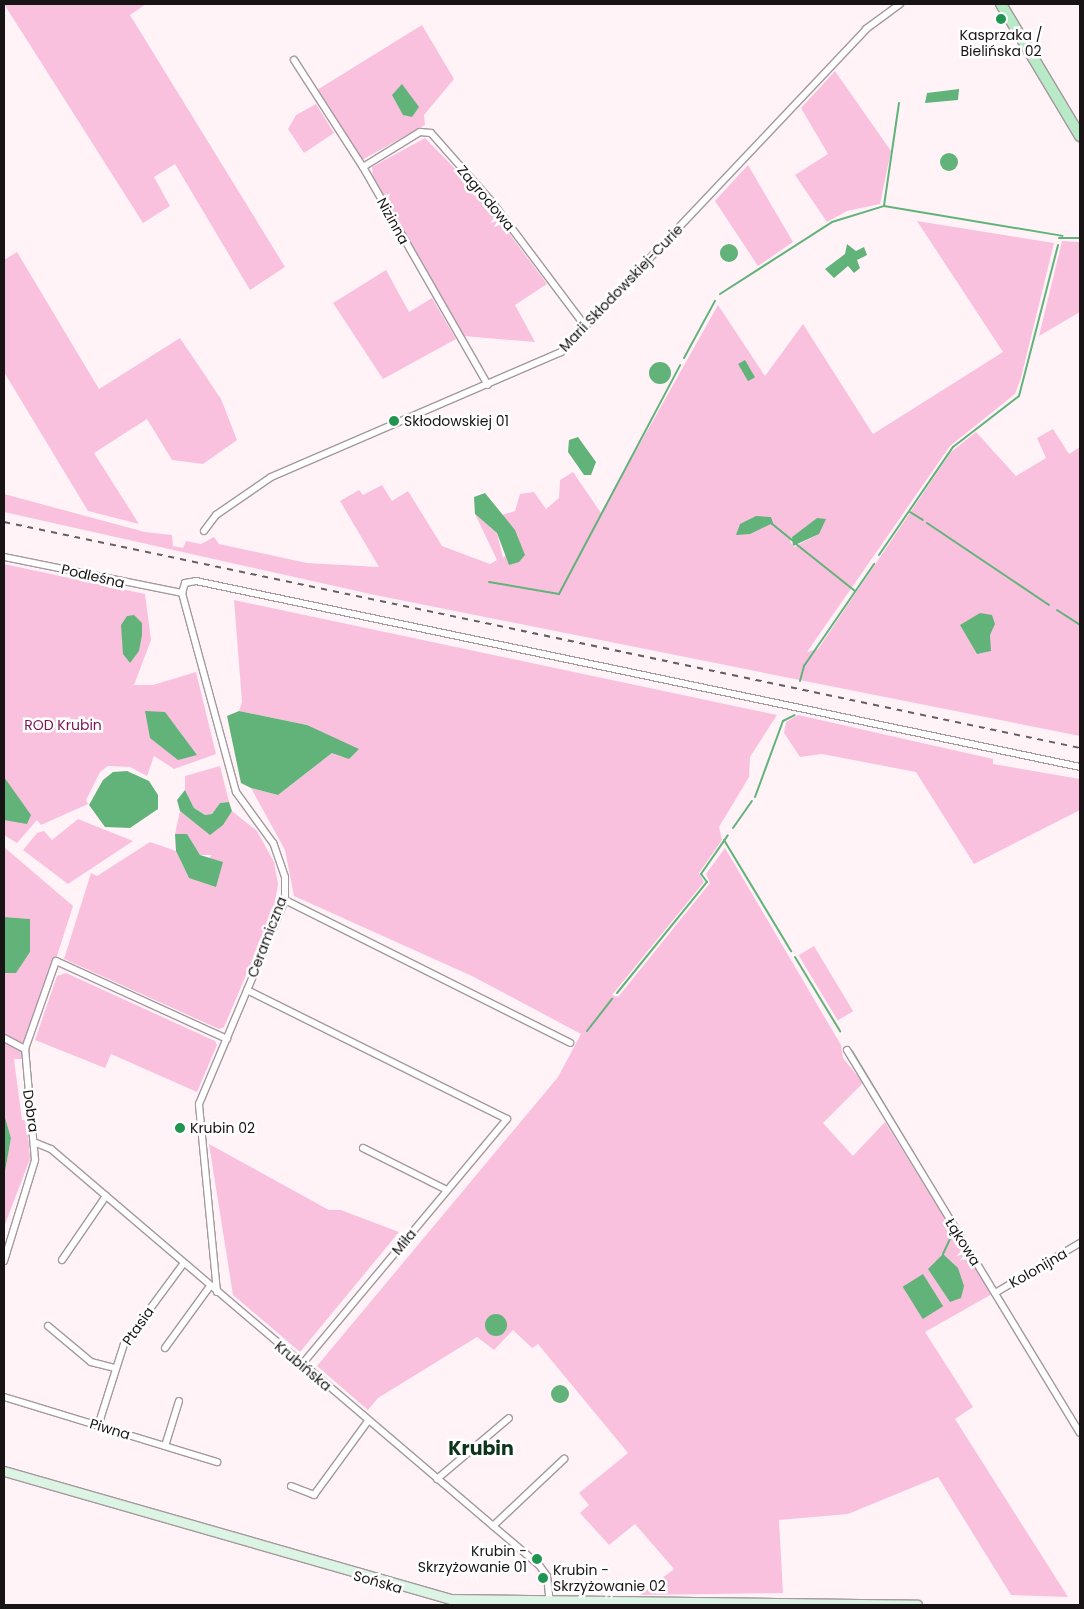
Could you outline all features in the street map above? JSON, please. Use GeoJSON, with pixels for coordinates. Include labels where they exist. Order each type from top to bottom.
{"type":"FeatureCollection","features":[{"type":"Feature","properties":{"kind":"main road"},"geometry":{"type":"LineString","coordinates":[[1001,4],[1080,136]]}},
{"type":"Feature","properties":{"kind":"street","name":"Marii Skłodowskiej-Curie"},"geometry":{"type":"LineString","coordinates":[[204,531],[216,515],[271,477],[554,356],[586,327],[866,29],[900,4]]}},
{"type":"Feature","properties":{"kind":"street","name":"Nizinna"},"geometry":{"type":"LineString","coordinates":[[294,60],[363,167],[488,385]]}},
{"type":"Feature","properties":{"kind":"street","name":"Zagrodowa"},"geometry":{"type":"LineString","coordinates":[[363,167],[420,132],[431,133],[492,202],[586,327]]}},
{"type":"Feature","properties":{"kind":"street","name":"Podleśna"},"geometry":{"type":"LineString","coordinates":[[4,557],[182,593]]}},
{"type":"Feature","properties":{"kind":"street"},"geometry":{"type":"LineString","coordinates":[[182,593],[185,583],[196,581],[1080,767]]}},
{"type":"Feature","properties":{"kind":"street","name":"Ceramiczna"},"geometry":{"type":"LineString","coordinates":[[182,593],[236,792],[281,859],[285,900],[199,1104],[198,1120],[217,1292]]}},
{"type":"Feature","properties":{"kind":"street"},"geometry":{"type":"LineString","coordinates":[[285,900],[570,1042]]}},
{"type":"Feature","properties":{"kind":"street","name":"Dobra"},"geometry":{"type":"LineString","coordinates":[[4,1261],[36,1143],[25,1049],[56,961],[227,1039]]}},
{"type":"Feature","properties":{"kind":"street","name":"Miła"},"geometry":{"type":"LineString","coordinates":[[247,990],[507,1119],[301,1364]]}},
{"type":"Feature","properties":{"kind":"street"},"geometry":{"type":"LineString","coordinates":[[4,1038],[25,1049]]}},
{"type":"Feature","properties":{"kind":"street","name":"Łąkowa"},"geometry":{"type":"LineString","coordinates":[[847,1050],[1080,1433]]}},
{"type":"Feature","properties":{"kind":"street","name":"Krubińska"},"geometry":{"type":"LineString","coordinates":[[36,1143],[51,1149],[544,1570],[550,1602]]}},
{"type":"Feature","properties":{"kind":"street"},"geometry":{"type":"LineString","coordinates":[[363,1148],[447,1190]]}},
{"type":"Feature","properties":{"kind":"street"},"geometry":{"type":"LineString","coordinates":[[62,1260],[106,1196]]}},
{"type":"Feature","properties":{"kind":"street","name":"Kolonijna"},"geometry":{"type":"LineString","coordinates":[[995,1293],[1080,1243]]}},
{"type":"Feature","properties":{"kind":"street","name":"Ptasia"},"geometry":{"type":"LineString","coordinates":[[98,1426],[124,1344],[184,1263]]}},
{"type":"Feature","properties":{"kind":"street"},"geometry":{"type":"LineString","coordinates":[[165,1348],[210,1286]]}},
{"type":"Feature","properties":{"kind":"street"},"geometry":{"type":"LineString","coordinates":[[48,1326],[91,1362],[115,1368]]}},
{"type":"Feature","properties":{"kind":"street","name":"Piwna"},"geometry":{"type":"LineString","coordinates":[[4,1397],[217,1462]]}},
{"type":"Feature","properties":{"kind":"street"},"geometry":{"type":"LineString","coordinates":[[165,1446],[179,1401]]}},
{"type":"Feature","properties":{"kind":"street"},"geometry":{"type":"LineString","coordinates":[[437,1479],[509,1418]]}},
{"type":"Feature","properties":{"kind":"street"},"geometry":{"type":"LineString","coordinates":[[291,1486],[314,1495],[368,1420]]}},
{"type":"Feature","properties":{"kind":"street"},"geometry":{"type":"LineString","coordinates":[[493,1526],[564,1459]]}},
{"type":"Feature","properties":{"kind":"street","name":"Sońska"},"geometry":{"type":"LineString","coordinates":[[4,1471],[420,1594],[459,1602],[487,1604],[550,1602],[917,1605]]}},
{"type":"Feature","properties":{"kind":"green space"},"geometry":{"type":"Polygon","coordinates":[[[4,4],[146,4],[130,15],[285,267],[250,290],[175,164],[154,177],[170,206],[143,223],[4,4]]]}},
{"type":"Feature","properties":{"kind":"green space"},"geometry":{"type":"Polygon","coordinates":[[[422,25],[454,79],[424,115],[425,125],[362,160],[317,90],[422,25]]]}},
{"type":"Feature","properties":{"kind":"green space"},"geometry":{"type":"Polygon","coordinates":[[[835,71],[891,151],[880,204],[847,211],[827,222],[795,175],[828,154],[801,108],[835,71]]]}},
{"type":"Feature","properties":{"kind":"green space"},"geometry":{"type":"Polygon","coordinates":[[[316,104],[334,133],[304,153],[288,129],[296,115],[316,104]]]}},
{"type":"Feature","properties":{"kind":"green space"},"geometry":{"type":"Polygon","coordinates":[[[425,138],[478,192],[547,284],[515,305],[535,342],[463,336],[373,178],[372,167],[425,138]]]}},
{"type":"Feature","properties":{"kind":"green space"},"geometry":{"type":"Polygon","coordinates":[[[748,165],[793,242],[758,266],[715,201],[748,165]]]}},
{"type":"Feature","properties":{"kind":"green space"},"geometry":{"type":"Polygon","coordinates":[[[917,221],[1054,243],[1021,378],[1015,394],[950,446],[807,652],[818,649],[951,452],[976,432],[1016,476],[1046,458],[1037,438],[1053,429],[1069,454],[1080,447],[1080,736],[375,595],[4,512],[4,494],[145,532],[172,535],[173,546],[183,548],[186,541],[201,544],[214,537],[219,544],[307,563],[379,567],[340,501],[359,490],[363,495],[382,485],[392,501],[408,491],[442,546],[490,564],[497,560],[475,514],[497,533],[503,558],[519,542],[502,515],[515,511],[520,494],[534,492],[546,509],[559,498],[560,480],[573,472],[601,513],[718,305],[765,376],[803,324],[873,434],[1003,352],[917,221]],[[817,518],[792,537],[790,541],[794,547],[819,534],[817,518]]]}},
{"type":"Feature","properties":{"kind":"green space"},"geometry":{"type":"Polygon","coordinates":[[[1062,241],[1080,242],[1080,312],[1039,336],[1062,241]]]}},
{"type":"Feature","properties":{"kind":"green space"},"geometry":{"type":"Polygon","coordinates":[[[17,252],[99,389],[180,338],[221,399],[237,440],[203,464],[172,460],[147,419],[94,453],[139,524],[88,511],[4,372],[4,260],[17,252]]]}},
{"type":"Feature","properties":{"kind":"green space"},"geometry":{"type":"Polygon","coordinates":[[[386,270],[409,312],[432,298],[456,339],[383,379],[333,303],[386,270]]]}},
{"type":"Feature","properties":{"kind":"green space","name":"ROD Krubin"},"geometry":{"type":"Polygon","coordinates":[[[4,564],[145,594],[151,640],[134,685],[153,685],[196,672],[216,754],[174,769],[154,756],[147,776],[130,767],[108,766],[100,772],[86,800],[88,804],[41,825],[37,820],[17,843],[4,835],[4,564]]]}},
{"type":"Feature","properties":{"kind":"green space"},"geometry":{"type":"Polygon","coordinates":[[[234,600],[777,715],[750,757],[749,777],[719,827],[722,840],[699,873],[704,882],[612,995],[618,997],[710,883],[706,874],[725,848],[841,1045],[843,1058],[863,1083],[823,1123],[853,1156],[885,1122],[992,1294],[925,1332],[973,1407],[955,1419],[1068,1597],[1011,1595],[938,1477],[848,1514],[779,1520],[783,1593],[640,1595],[674,1569],[635,1524],[609,1545],[580,1513],[589,1505],[579,1493],[628,1453],[538,1344],[532,1348],[513,1330],[494,1350],[477,1337],[378,1398],[368,1410],[317,1366],[558,1077],[581,1034],[474,977],[294,896],[285,850],[251,788],[278,795],[332,753],[307,725],[239,711],[242,702],[234,600]]]}},
{"type":"Feature","properties":{"kind":"green space"},"geometry":{"type":"Polygon","coordinates":[[[798,715],[993,759],[993,764],[1080,779],[1080,810],[974,864],[916,772],[822,754],[800,757],[784,733],[786,722],[798,715]]]}},
{"type":"Feature","properties":{"kind":"green space"},"geometry":{"type":"Polygon","coordinates":[[[220,766],[229,802],[220,803],[212,814],[205,815],[194,808],[185,790],[185,776],[220,766]]]}},
{"type":"Feature","properties":{"kind":"green space"},"geometry":{"type":"Polygon","coordinates":[[[180,811],[210,834],[232,811],[257,831],[274,862],[278,884],[274,909],[224,1027],[219,1029],[64,959],[91,873],[97,876],[150,842],[176,851],[189,878],[212,855],[200,855],[186,834],[175,834],[180,811]]]}},
{"type":"Feature","properties":{"kind":"green space"},"geometry":{"type":"Polygon","coordinates":[[[78,819],[133,841],[68,884],[23,850],[37,833],[44,831],[52,840],[78,819]]]}},
{"type":"Feature","properties":{"kind":"green space"},"geometry":{"type":"Polygon","coordinates":[[[4,847],[73,906],[24,1059],[14,1059],[22,1120],[27,1120],[30,1159],[4,1227],[4,1177],[11,1138],[4,1114],[4,973],[16,972],[30,952],[30,919],[4,917],[4,847]]]}},
{"type":"Feature","properties":{"kind":"green space"},"geometry":{"type":"Polygon","coordinates":[[[814,946],[853,1011],[838,1020],[799,955],[814,946]]]}},
{"type":"Feature","properties":{"kind":"green space"},"geometry":{"type":"Polygon","coordinates":[[[66,973],[215,1041],[217,1045],[197,1092],[111,1054],[105,1068],[35,1040],[57,976],[66,973]]]}},
{"type":"Feature","properties":{"kind":"green space"},"geometry":{"type":"Polygon","coordinates":[[[209,1144],[329,1210],[341,1210],[399,1232],[300,1352],[233,1295],[209,1144]]]}},
{"type":"Feature","properties":{"kind":"shaded area"},"geometry":{"type":"Polygon","coordinates":[[[402,84],[419,107],[412,117],[403,115],[392,95],[402,84]]]}},
{"type":"Feature","properties":{"kind":"shaded area"},"geometry":{"type":"Polygon","coordinates":[[[959,89],[958,100],[925,103],[927,93],[959,89]]]}},
{"type":"Feature","properties":{"kind":"shaded area"},"geometry":{"type":"Polygon","coordinates":[[[949,153],[955,156],[958,162],[955,168],[949,171],[943,168],[940,162],[943,156],[949,153]]]}},
{"type":"Feature","properties":{"kind":"shaded area"},"geometry":{"type":"Polygon","coordinates":[[[729,244],[735,247],[738,253],[735,259],[729,262],[723,259],[720,253],[723,247],[729,244]]]}},
{"type":"Feature","properties":{"kind":"shaded area"},"geometry":{"type":"Polygon","coordinates":[[[847,244],[856,251],[864,247],[867,255],[857,260],[860,268],[854,273],[848,266],[834,278],[825,269],[845,254],[847,244]]]}},
{"type":"Feature","properties":{"kind":"shaded area"},"geometry":{"type":"Polygon","coordinates":[[[745,360],[755,377],[748,381],[738,364],[745,360]]]}},
{"type":"Feature","properties":{"kind":"shaded area"},"geometry":{"type":"Polygon","coordinates":[[[660,362],[668,365],[671,373],[668,381],[660,384],[652,381],[649,373],[652,365],[660,362]]]}},
{"type":"Feature","properties":{"kind":"shaded area"},"geometry":{"type":"Polygon","coordinates":[[[578,437],[596,462],[591,475],[584,475],[568,452],[569,440],[578,437]]]}},
{"type":"Feature","properties":{"kind":"shaded area"},"geometry":{"type":"Polygon","coordinates":[[[485,493],[515,530],[525,555],[519,562],[509,565],[497,533],[475,514],[474,497],[485,493]]]}},
{"type":"Feature","properties":{"kind":"shaded area"},"geometry":{"type":"Polygon","coordinates":[[[756,516],[771,517],[773,523],[750,534],[736,535],[740,524],[756,516]]]}},
{"type":"Feature","properties":{"kind":"shaded area"},"geometry":{"type":"Polygon","coordinates":[[[817,518],[826,519],[819,534],[793,546],[792,537],[817,518]]]}},
{"type":"Feature","properties":{"kind":"shaded area"},"geometry":{"type":"Polygon","coordinates":[[[980,613],[992,615],[995,624],[990,635],[991,651],[977,654],[960,625],[980,613]]]}},
{"type":"Feature","properties":{"kind":"shaded area"},"geometry":{"type":"Polygon","coordinates":[[[134,615],[142,623],[142,635],[139,651],[130,663],[123,654],[121,625],[127,616],[134,615]]]}},
{"type":"Feature","properties":{"kind":"shaded area"},"geometry":{"type":"Polygon","coordinates":[[[145,711],[165,712],[197,755],[178,760],[150,738],[145,711]]]}},
{"type":"Feature","properties":{"kind":"shaded area"},"geometry":{"type":"Polygon","coordinates":[[[239,711],[307,725],[359,749],[349,759],[332,753],[278,795],[251,788],[241,783],[227,716],[239,711]]]}},
{"type":"Feature","properties":{"kind":"shaded area"},"geometry":{"type":"Polygon","coordinates":[[[127,771],[149,781],[158,795],[158,809],[130,828],[105,827],[89,805],[103,780],[113,772],[127,771]]]}},
{"type":"Feature","properties":{"kind":"shaded area"},"geometry":{"type":"Polygon","coordinates":[[[4,777],[31,815],[27,824],[4,820],[4,777]]]}},
{"type":"Feature","properties":{"kind":"shaded area"},"geometry":{"type":"Polygon","coordinates":[[[185,790],[194,808],[205,815],[212,814],[220,803],[229,802],[232,811],[223,825],[210,835],[180,811],[177,800],[185,790]]]}},
{"type":"Feature","properties":{"kind":"shaded area"},"geometry":{"type":"Polygon","coordinates":[[[175,834],[187,834],[200,855],[223,862],[216,887],[189,878],[176,851],[175,834]]]}},
{"type":"Feature","properties":{"kind":"shaded area"},"geometry":{"type":"Polygon","coordinates":[[[4,917],[30,919],[30,952],[16,973],[4,973],[4,917]]]}},
{"type":"Feature","properties":{"kind":"shaded area"},"geometry":{"type":"Polygon","coordinates":[[[4,1114],[11,1138],[4,1177],[4,1114]]]}},
{"type":"Feature","properties":{"kind":"shaded area"},"geometry":{"type":"Polygon","coordinates":[[[943,1254],[958,1268],[964,1286],[961,1298],[950,1302],[928,1269],[943,1254]]]}},
{"type":"Feature","properties":{"kind":"shaded area"},"geometry":{"type":"Polygon","coordinates":[[[923,1274],[943,1306],[923,1319],[903,1287],[923,1274]]]}},
{"type":"Feature","properties":{"kind":"shaded area"},"geometry":{"type":"Polygon","coordinates":[[[496,1314],[504,1317],[507,1325],[504,1333],[496,1336],[488,1333],[485,1325],[488,1317],[496,1314]]]}},
{"type":"Feature","properties":{"kind":"shaded area"},"geometry":{"type":"Polygon","coordinates":[[[556,1385],[564,1385],[569,1390],[567,1401],[556,1403],[551,1398],[551,1390],[556,1385]]]}},
{"type":"Feature","properties":{"kind":"waterway"},"geometry":{"type":"LineString","coordinates":[[899,103],[884,206],[1063,236]]}},
{"type":"Feature","properties":{"kind":"waterway"},"geometry":{"type":"LineString","coordinates":[[720,294],[832,222],[884,206]]}},
{"type":"Feature","properties":{"kind":"waterway"},"geometry":{"type":"LineString","coordinates":[[1059,238],[1080,238]]}},
{"type":"Feature","properties":{"kind":"waterway"},"geometry":{"type":"LineString","coordinates":[[879,555],[953,447],[1019,396],[1058,245]]}},
{"type":"Feature","properties":{"kind":"waterway"},"geometry":{"type":"LineString","coordinates":[[684,358],[715,301]]}},
{"type":"Feature","properties":{"kind":"waterway"},"geometry":{"type":"LineString","coordinates":[[489,582],[559,594],[680,365]]}},
{"type":"Feature","properties":{"kind":"waterway"},"geometry":{"type":"LineString","coordinates":[[910,512],[923,520]]}},
{"type":"Feature","properties":{"kind":"waterway"},"geometry":{"type":"LineString","coordinates":[[771,523],[793,541]]}},
{"type":"Feature","properties":{"kind":"waterway"},"geometry":{"type":"LineString","coordinates":[[927,523],[1049,605]]}},
{"type":"Feature","properties":{"kind":"waterway"},"geometry":{"type":"LineString","coordinates":[[796,544],[855,591]]}},
{"type":"Feature","properties":{"kind":"waterway"},"geometry":{"type":"LineString","coordinates":[[800,681],[804,666],[874,564]]}},
{"type":"Feature","properties":{"kind":"waterway"},"geometry":{"type":"LineString","coordinates":[[1057,610],[1080,625]]}},
{"type":"Feature","properties":{"kind":"waterway"},"geometry":{"type":"LineString","coordinates":[[755,797],[783,721],[795,715]]}},
{"type":"Feature","properties":{"kind":"waterway"},"geometry":{"type":"LineString","coordinates":[[733,828],[752,801]]}},
{"type":"Feature","properties":{"kind":"waterway"},"geometry":{"type":"LineString","coordinates":[[617,993],[707,882],[701,874],[728,835]]}},
{"type":"Feature","properties":{"kind":"waterway"},"geometry":{"type":"LineString","coordinates":[[724,840],[791,951]]}},
{"type":"Feature","properties":{"kind":"waterway"},"geometry":{"type":"LineString","coordinates":[[795,957],[840,1031]]}},
{"type":"Feature","properties":{"kind":"waterway"},"geometry":{"type":"LineString","coordinates":[[587,1031],[612,999]]}},
{"type":"Feature","properties":{"kind":"waterway"},"geometry":{"type":"LineString","coordinates":[[852,1051],[926,1174]]}},
{"type":"Feature","properties":{"kind":"waterway"},"geometry":{"type":"LineString","coordinates":[[943,1254],[954,1230]]}},
{"type":"Feature","properties":{"kind":"railway"},"geometry":{"type":"LineString","coordinates":[[4,522],[1080,748]]}},
{"type":"Feature","properties":{"kind":"place","name":"Kasprzaka / Bielińska 02"},"geometry":{"type":"Point","coordinates":[1001,19]}},
{"type":"Feature","properties":{"kind":"place","name":"Skłodowskiej 01"},"geometry":{"type":"Point","coordinates":[394,421]}},
{"type":"Feature","properties":{"kind":"place","name":"Krubin 02"},"geometry":{"type":"Point","coordinates":[180,1128]}},
{"type":"Feature","properties":{"kind":"place","name":"Krubin - Skrzyżowanie 01"},"geometry":{"type":"Point","coordinates":[537,1559]}},
{"type":"Feature","properties":{"kind":"place","name":"Krubin - Skrzyżowanie 02"},"geometry":{"type":"Point","coordinates":[543,1578]}},
{"type":"Feature","properties":{"kind":"district","name":"Krubin"},"geometry":{"type":"Point","coordinates":[481,1449]}}]}
